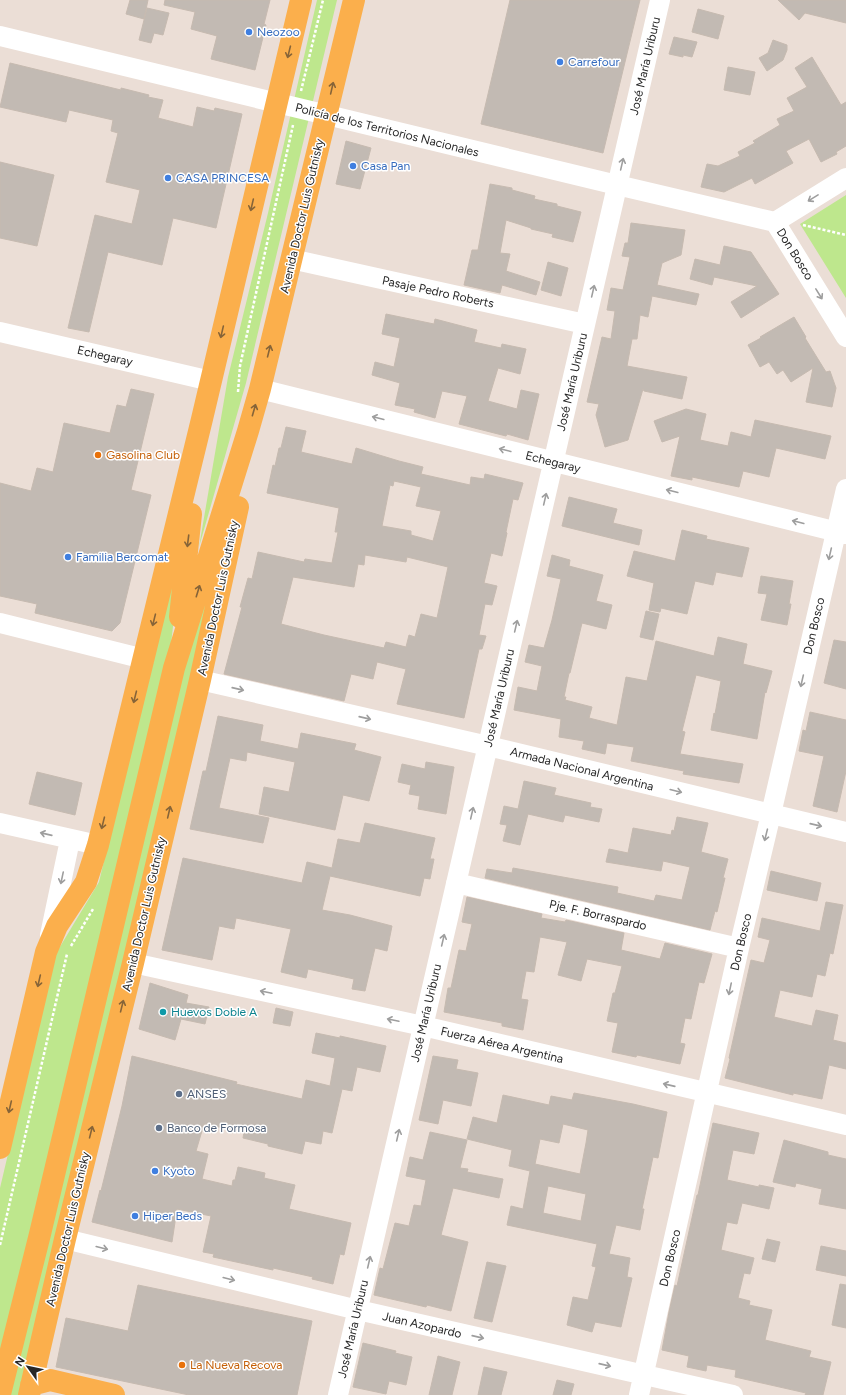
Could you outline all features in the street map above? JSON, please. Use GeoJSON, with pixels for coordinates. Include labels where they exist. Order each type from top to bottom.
{"type":"FeatureCollection","features":[{"type":"Feature","properties":{"kind":"main road","name":"Avenida Doctor Luis Gutnisky"},"geometry":{"type":"LineString","coordinates":[[0,1148],[46,952],[57,926],[86,882],[98,845],[211,381],[287,105],[302,0]]}},
{"type":"Feature","properties":{"kind":"main road","name":"Avenida Doctor Luis Gutnisky"},"geometry":{"type":"LineString","coordinates":[[1,1383],[40,1234],[174,668],[260,389],[354,0]]}},
{"type":"Feature","properties":{"kind":"main road","name":"Avenida Doctor Luis Gutnisky"},"geometry":{"type":"LineString","coordinates":[[174,668],[202,419]]}},
{"type":"Feature","properties":{"kind":"main road","name":"Avenida Doctor Luis Gutnisky"},"geometry":{"type":"LineString","coordinates":[[34,1392],[65,1239],[133,963],[200,680],[246,466],[248,431]]}},
{"type":"Feature","properties":{"kind":"main road"},"geometry":{"type":"LineString","coordinates":[[1,1383],[34,1392],[50,1380],[114,1395]]}},
{"type":"Feature","properties":{"kind":"street","name":"José María Uriburu"},"geometry":{"type":"LineString","coordinates":[[338,1395],[660,0]]}},
{"type":"Feature","properties":{"kind":"street","name":"Policía de los Territorios Nacionales"},"geometry":{"type":"LineString","coordinates":[[0,36],[775,222]]}},
{"type":"Feature","properties":{"kind":"street","name":"Don Bosco"},"geometry":{"type":"LineString","coordinates":[[846,178],[775,222],[846,338]]}},
{"type":"Feature","properties":{"kind":"street","name":"Pasaje Pedro Roberts"},"geometry":{"type":"LineString","coordinates":[[291,259],[585,324]]}},
{"type":"Feature","properties":{"kind":"street","name":"Echegaray"},"geometry":{"type":"LineString","coordinates":[[0,332],[211,381]]}},
{"type":"Feature","properties":{"kind":"street","name":"Echegaray"},"geometry":{"type":"LineString","coordinates":[[260,389],[841,533]]}},
{"type":"Feature","properties":{"kind":"street","name":"Don Bosco"},"geometry":{"type":"LineString","coordinates":[[639,1395],[739,948],[841,533],[846,489]]}},
{"type":"Feature","properties":{"kind":"street"},"geometry":{"type":"LineString","coordinates":[[0,623],[144,659]]}},
{"type":"Feature","properties":{"kind":"street","name":"Armada Nacional Argentina"},"geometry":{"type":"LineString","coordinates":[[200,680],[488,746],[846,832]]}},
{"type":"Feature","properties":{"kind":"street"},"geometry":{"type":"LineString","coordinates":[[0,823],[70,840],[98,845]]}},
{"type":"Feature","properties":{"kind":"street"},"geometry":{"type":"LineString","coordinates":[[46,952],[70,840]]}},
{"type":"Feature","properties":{"kind":"street","name":"Pje. F. Borraspardo"},"geometry":{"type":"LineString","coordinates":[[456,883],[739,948]]}},
{"type":"Feature","properties":{"kind":"street","name":"Fuerza Aérea Argentina"},"geometry":{"type":"LineString","coordinates":[[133,963],[423,1026],[707,1094],[846,1125]]}},
{"type":"Feature","properties":{"kind":"street","name":"Juan Azopardo"},"geometry":{"type":"LineString","coordinates":[[65,1239],[358,1310],[733,1395]]}},
{"type":"Feature","properties":{"kind":"path"},"geometry":{"type":"LineString","coordinates":[[238,395],[240,366],[287,105],[323,0]]}},
{"type":"Feature","properties":{"kind":"path"},"geometry":{"type":"LineString","coordinates":[[792,212],[800,224],[846,235]]}},
{"type":"Feature","properties":{"kind":"green space"},"geometry":{"type":"Polygon","coordinates":[[[317,0],[337,0],[246,383],[199,547],[228,377],[268,213],[317,0]]]}},
{"type":"Feature","properties":{"kind":"green space"},"geometry":{"type":"Polygon","coordinates":[[[846,195],[846,298],[800,224],[846,195]]]}},
{"type":"Feature","properties":{"kind":"green space"},"geometry":{"type":"Polygon","coordinates":[[[237,476],[24,1395],[0,1395],[0,1188],[55,955],[99,882],[186,514],[162,722],[237,476]]]}},
{"type":"Feature","properties":{"kind":"building"},"geometry":{"type":"Polygon","coordinates":[[[130,0],[148,0],[144,19],[126,14],[130,0]]]}},
{"type":"Feature","properties":{"kind":"building"},"geometry":{"type":"Polygon","coordinates":[[[165,0],[270,0],[264,24],[266,25],[255,70],[211,59],[217,36],[191,29],[195,12],[164,5],[165,0]]]}},
{"type":"Feature","properties":{"kind":"building","name":"Carrefour"},"geometry":{"type":"Polygon","coordinates":[[[510,0],[640,0],[603,153],[481,124],[510,0]]]}},
{"type":"Feature","properties":{"kind":"building"},"geometry":{"type":"Polygon","coordinates":[[[778,0],[846,0],[846,23],[805,13],[799,20],[778,0]]]}},
{"type":"Feature","properties":{"kind":"building"},"geometry":{"type":"Polygon","coordinates":[[[147,8],[169,13],[163,35],[154,33],[151,43],[139,40],[147,8]]]}},
{"type":"Feature","properties":{"kind":"building"},"geometry":{"type":"Polygon","coordinates":[[[698,9],[724,16],[718,39],[692,32],[698,9]]]}},
{"type":"Feature","properties":{"kind":"building"},"geometry":{"type":"Polygon","coordinates":[[[674,37],[697,42],[692,57],[669,54],[674,37]]]}},
{"type":"Feature","properties":{"kind":"building"},"geometry":{"type":"Polygon","coordinates":[[[773,40],[787,45],[787,50],[783,60],[767,71],[759,58],[768,53],[773,40]]]}},
{"type":"Feature","properties":{"kind":"building"},"geometry":{"type":"Polygon","coordinates":[[[812,57],[841,105],[846,102],[846,146],[836,152],[837,154],[821,162],[809,139],[786,151],[793,163],[755,184],[752,178],[724,192],[701,187],[707,164],[718,166],[740,156],[738,152],[755,143],[753,141],[780,125],[777,119],[794,111],[787,98],[807,87],[795,68],[812,57]]]}},
{"type":"Feature","properties":{"kind":"building"},"geometry":{"type":"Polygon","coordinates":[[[10,63],[121,90],[121,88],[149,95],[148,97],[163,100],[158,118],[193,127],[197,107],[214,111],[215,108],[242,114],[216,228],[173,218],[162,265],[108,252],[89,332],[68,328],[95,215],[132,224],[140,190],[106,182],[118,133],[111,131],[113,120],[69,110],[66,122],[0,107],[10,63]]]}},
{"type":"Feature","properties":{"kind":"building"},"geometry":{"type":"Polygon","coordinates":[[[728,67],[755,72],[750,95],[724,90],[728,67]]]}},
{"type":"Feature","properties":{"kind":"building","name":"Casa Pan"},"geometry":{"type":"Polygon","coordinates":[[[346,141],[371,148],[360,189],[336,184],[346,141]]]}},
{"type":"Feature","properties":{"kind":"building"},"geometry":{"type":"Polygon","coordinates":[[[0,162],[54,175],[37,246],[0,238],[0,162]]]}},
{"type":"Feature","properties":{"kind":"building"},"geometry":{"type":"Polygon","coordinates":[[[490,184],[512,188],[512,190],[535,196],[534,199],[557,204],[557,206],[581,212],[573,242],[552,237],[553,234],[531,229],[506,220],[500,253],[510,254],[506,271],[540,282],[536,295],[502,285],[500,293],[464,285],[472,250],[478,250],[490,184]]]}},
{"type":"Feature","properties":{"kind":"building"},"geometry":{"type":"Polygon","coordinates":[[[631,223],[685,230],[681,255],[662,263],[657,285],[699,294],[696,305],[652,296],[648,317],[640,315],[637,339],[632,339],[627,366],[687,377],[682,399],[644,391],[643,389],[628,440],[605,447],[596,415],[599,404],[587,402],[602,337],[611,339],[615,311],[607,310],[611,288],[623,290],[630,257],[622,256],[625,243],[628,243],[631,223]]]}},
{"type":"Feature","properties":{"kind":"building"},"geometry":{"type":"Polygon","coordinates":[[[724,246],[751,252],[779,294],[741,318],[731,302],[757,286],[714,277],[712,285],[690,279],[695,259],[720,265],[724,246]]]}},
{"type":"Feature","properties":{"kind":"building"},"geometry":{"type":"Polygon","coordinates":[[[548,262],[568,268],[561,296],[541,290],[548,262]]]}},
{"type":"Feature","properties":{"kind":"building"},"geometry":{"type":"Polygon","coordinates":[[[386,314],[434,324],[435,319],[477,330],[474,342],[501,348],[502,344],[526,349],[520,374],[498,368],[488,401],[517,409],[521,390],[539,394],[528,440],[459,424],[467,396],[442,391],[435,418],[414,412],[415,409],[395,405],[400,383],[372,375],[375,362],[394,367],[400,338],[382,334],[386,314]]]}},
{"type":"Feature","properties":{"kind":"building"},"geometry":{"type":"Polygon","coordinates":[[[794,317],[826,372],[830,371],[836,388],[832,407],[806,402],[813,368],[791,382],[783,370],[777,374],[769,362],[760,367],[748,345],[794,317]]]}},
{"type":"Feature","properties":{"kind":"building","name":"Familia Bercomat"},"geometry":{"type":"Polygon","coordinates":[[[131,389],[154,394],[131,490],[151,495],[120,623],[112,631],[35,613],[37,604],[0,596],[0,483],[31,491],[37,468],[53,472],[64,423],[110,433],[117,405],[126,407],[131,389]]]}},
{"type":"Feature","properties":{"kind":"building"},"geometry":{"type":"Polygon","coordinates":[[[686,409],[706,414],[700,440],[728,446],[731,432],[751,437],[755,420],[831,436],[825,459],[776,448],[769,477],[743,471],[739,487],[692,477],[692,480],[671,476],[680,436],[662,442],[654,421],[686,409]]]}},
{"type":"Feature","properties":{"kind":"building"},"geometry":{"type":"Polygon","coordinates":[[[286,427],[306,431],[301,452],[352,464],[356,448],[423,467],[421,474],[470,485],[471,477],[484,479],[485,474],[523,483],[518,500],[513,499],[502,556],[491,553],[484,583],[497,586],[492,605],[485,604],[479,635],[486,636],[482,649],[479,649],[464,718],[397,704],[406,669],[377,662],[373,679],[351,674],[344,701],[224,674],[242,607],[240,607],[248,578],[252,579],[258,552],[304,562],[305,559],[332,563],[338,532],[335,532],[339,508],[267,493],[273,465],[275,466],[279,448],[281,448],[286,427]],[[394,481],[393,486],[390,485],[382,526],[411,531],[411,535],[433,541],[441,511],[416,506],[421,487],[394,481]],[[365,555],[364,565],[358,564],[354,587],[293,577],[281,624],[384,648],[386,642],[406,647],[409,635],[415,637],[421,614],[437,618],[448,567],[407,557],[406,562],[365,555]]]}},
{"type":"Feature","properties":{"kind":"building"},"geometry":{"type":"Polygon","coordinates":[[[569,497],[617,509],[613,523],[642,530],[639,545],[562,526],[569,497]]]}},
{"type":"Feature","properties":{"kind":"building"},"geometry":{"type":"Polygon","coordinates":[[[682,530],[707,536],[706,539],[749,548],[742,577],[716,572],[713,585],[695,581],[687,614],[661,608],[660,612],[649,610],[654,583],[627,576],[634,551],[675,561],[682,530]]]}},
{"type":"Feature","properties":{"kind":"building"},"geometry":{"type":"Polygon","coordinates":[[[552,555],[570,560],[569,566],[603,575],[596,601],[612,605],[606,629],[582,623],[564,697],[566,697],[565,700],[592,707],[589,718],[617,725],[626,677],[647,681],[656,641],[714,656],[718,637],[747,644],[743,664],[772,671],[766,693],[765,692],[757,739],[711,730],[721,681],[696,675],[682,731],[685,732],[680,754],[743,764],[739,783],[683,774],[684,771],[631,761],[634,747],[607,743],[605,754],[582,749],[584,741],[559,737],[561,719],[514,710],[518,687],[537,691],[542,666],[525,662],[529,645],[544,648],[552,620],[561,579],[547,576],[552,555]]]}},
{"type":"Feature","properties":{"kind":"building"},"geometry":{"type":"Polygon","coordinates":[[[761,576],[793,581],[787,625],[761,620],[767,594],[758,593],[761,576]]]}},
{"type":"Feature","properties":{"kind":"building"},"geometry":{"type":"Polygon","coordinates":[[[646,611],[659,614],[653,640],[640,637],[646,611]]]}},
{"type":"Feature","properties":{"kind":"building"},"geometry":{"type":"Polygon","coordinates":[[[834,640],[846,642],[846,689],[824,683],[834,640]]]}},
{"type":"Feature","properties":{"kind":"building"},"geometry":{"type":"Polygon","coordinates":[[[810,712],[846,720],[846,771],[837,812],[813,806],[824,756],[799,751],[803,730],[806,731],[810,712]]]}},
{"type":"Feature","properties":{"kind":"building"},"geometry":{"type":"Polygon","coordinates":[[[218,716],[263,725],[260,741],[298,749],[301,733],[356,744],[354,750],[381,757],[369,801],[343,795],[335,830],[259,814],[264,787],[289,792],[295,762],[247,752],[246,761],[230,758],[219,808],[269,818],[263,843],[190,829],[203,771],[206,771],[218,716]]]}},
{"type":"Feature","properties":{"kind":"building"},"geometry":{"type":"Polygon","coordinates":[[[426,762],[454,767],[446,814],[418,809],[420,796],[409,794],[411,785],[398,782],[402,764],[425,769],[426,762]]]}},
{"type":"Feature","properties":{"kind":"building"},"geometry":{"type":"Polygon","coordinates":[[[37,772],[82,783],[75,815],[29,804],[37,772]]]}},
{"type":"Feature","properties":{"kind":"building"},"geometry":{"type":"Polygon","coordinates":[[[524,781],[556,788],[554,795],[591,803],[590,807],[602,809],[599,822],[565,815],[563,822],[528,814],[520,845],[503,841],[507,825],[500,824],[504,806],[518,809],[524,781]]]}},
{"type":"Feature","properties":{"kind":"building"},"geometry":{"type":"Polygon","coordinates":[[[677,817],[708,823],[701,852],[728,859],[717,912],[715,911],[710,930],[485,878],[487,869],[512,873],[513,868],[618,887],[617,893],[654,901],[656,895],[682,900],[690,867],[663,861],[661,871],[606,862],[609,849],[628,853],[633,828],[671,835],[672,830],[674,831],[677,817]]]}},
{"type":"Feature","properties":{"kind":"building"},"geometry":{"type":"Polygon","coordinates":[[[365,823],[435,838],[430,859],[434,859],[430,879],[424,878],[420,896],[330,876],[322,910],[350,915],[392,926],[387,951],[375,948],[365,991],[352,989],[354,979],[308,969],[306,978],[281,972],[291,929],[236,918],[234,929],[219,926],[212,960],[162,950],[183,858],[302,883],[307,862],[332,868],[338,839],[360,843],[365,823]]]}},
{"type":"Feature","properties":{"kind":"building"},"geometry":{"type":"Polygon","coordinates":[[[771,871],[821,883],[817,901],[767,890],[771,871]]]}},
{"type":"Feature","properties":{"kind":"building"},"geometry":{"type":"Polygon","coordinates":[[[467,897],[542,914],[541,918],[565,922],[566,920],[624,933],[621,950],[660,959],[665,943],[712,954],[704,983],[699,982],[691,1019],[685,1018],[680,1043],[685,1044],[680,1064],[637,1055],[636,1057],[612,1052],[618,1023],[607,1021],[613,993],[615,993],[622,966],[587,959],[581,981],[558,975],[567,942],[540,937],[534,972],[526,971],[521,999],[528,1000],[523,1030],[502,1026],[502,1023],[444,1012],[448,988],[451,988],[459,950],[466,951],[472,924],[462,922],[467,897]]]}},
{"type":"Feature","properties":{"kind":"building"},"geometry":{"type":"Polygon","coordinates":[[[826,902],[843,905],[833,954],[830,953],[825,976],[817,974],[812,997],[780,990],[774,1017],[812,1026],[816,1010],[838,1015],[833,1040],[846,1043],[846,1069],[829,1065],[822,1099],[793,1093],[793,1095],[725,1078],[751,960],[764,963],[770,940],[758,937],[762,918],[820,931],[826,902]]]}},
{"type":"Feature","properties":{"kind":"building","name":"Huevos Doble A"},"geometry":{"type":"Polygon","coordinates":[[[150,983],[188,995],[186,1003],[209,1007],[205,1024],[181,1019],[175,1040],[139,1029],[150,983]]]}},
{"type":"Feature","properties":{"kind":"building"},"geometry":{"type":"Polygon","coordinates":[[[276,1008],[293,1012],[290,1026],[273,1023],[276,1008]]]}},
{"type":"Feature","properties":{"kind":"building"},"geometry":{"type":"Polygon","coordinates":[[[316,1033],[340,1038],[340,1036],[386,1046],[380,1072],[357,1067],[352,1091],[342,1089],[332,1133],[323,1131],[321,1144],[305,1141],[302,1154],[243,1138],[244,1132],[204,1124],[196,1151],[208,1154],[202,1179],[232,1186],[238,1167],[265,1173],[264,1178],[295,1185],[289,1209],[351,1223],[344,1255],[340,1254],[333,1284],[312,1279],[313,1277],[273,1268],[273,1270],[213,1257],[214,1254],[203,1252],[211,1216],[177,1209],[172,1242],[92,1222],[122,1106],[132,1056],[237,1082],[236,1084],[302,1099],[306,1080],[330,1086],[335,1058],[312,1053],[316,1033]]]}},
{"type":"Feature","properties":{"kind":"building"},"geometry":{"type":"Polygon","coordinates":[[[433,1056],[458,1060],[456,1069],[478,1073],[471,1106],[443,1100],[438,1124],[419,1120],[433,1056]]]}},
{"type":"Feature","properties":{"kind":"building"},"geometry":{"type":"Polygon","coordinates":[[[574,1093],[667,1112],[658,1158],[653,1157],[642,1209],[644,1209],[640,1230],[616,1225],[609,1254],[630,1258],[627,1277],[632,1278],[621,1327],[595,1322],[592,1332],[567,1325],[573,1297],[588,1300],[596,1267],[592,1266],[597,1244],[507,1225],[511,1206],[523,1209],[530,1171],[509,1166],[512,1150],[467,1139],[473,1117],[497,1123],[503,1095],[549,1105],[551,1096],[572,1100],[574,1093]],[[563,1124],[559,1143],[540,1139],[535,1164],[580,1174],[588,1130],[563,1124]],[[548,1186],[543,1213],[581,1221],[586,1194],[548,1186]]]}},
{"type":"Feature","properties":{"kind":"building"},"geometry":{"type":"Polygon","coordinates":[[[713,1123],[759,1133],[754,1154],[733,1150],[727,1180],[759,1187],[759,1185],[774,1188],[769,1209],[742,1203],[737,1224],[727,1222],[721,1250],[754,1258],[750,1274],[744,1273],[738,1298],[750,1301],[749,1305],[772,1310],[765,1340],[811,1351],[809,1357],[831,1362],[823,1395],[805,1395],[806,1393],[735,1377],[736,1370],[707,1365],[706,1371],[687,1367],[689,1356],[662,1350],[675,1285],[677,1286],[713,1123]]]}},
{"type":"Feature","properties":{"kind":"building"},"geometry":{"type":"Polygon","coordinates":[[[430,1132],[467,1140],[460,1168],[468,1169],[467,1172],[503,1179],[499,1198],[453,1188],[441,1235],[468,1242],[451,1311],[374,1295],[380,1268],[383,1269],[395,1223],[409,1226],[414,1205],[421,1206],[426,1180],[406,1176],[410,1157],[423,1160],[430,1132]]]}},
{"type":"Feature","properties":{"kind":"building"},"geometry":{"type":"Polygon","coordinates":[[[784,1140],[828,1152],[828,1155],[846,1159],[846,1209],[819,1204],[822,1189],[796,1183],[795,1187],[773,1182],[784,1140]]]}},
{"type":"Feature","properties":{"kind":"building"},"geometry":{"type":"Polygon","coordinates":[[[767,1239],[780,1242],[775,1262],[762,1259],[767,1239]]]}},
{"type":"Feature","properties":{"kind":"building"},"geometry":{"type":"Polygon","coordinates":[[[821,1246],[846,1251],[846,1276],[816,1270],[821,1246]]]}},
{"type":"Feature","properties":{"kind":"building"},"geometry":{"type":"Polygon","coordinates":[[[487,1262],[506,1266],[492,1322],[474,1318],[487,1262]]]}},
{"type":"Feature","properties":{"kind":"building"},"geometry":{"type":"Polygon","coordinates":[[[840,1284],[846,1285],[846,1328],[832,1325],[840,1284]]]}},
{"type":"Feature","properties":{"kind":"building"},"geometry":{"type":"Polygon","coordinates":[[[138,1285],[312,1321],[297,1395],[189,1395],[56,1367],[66,1318],[128,1331],[138,1285]]]}},
{"type":"Feature","properties":{"kind":"building"},"geometry":{"type":"Polygon","coordinates":[[[363,1343],[396,1351],[395,1353],[412,1357],[406,1385],[389,1381],[386,1394],[353,1387],[363,1343]]]}},
{"type":"Feature","properties":{"kind":"building"},"geometry":{"type":"Polygon","coordinates":[[[438,1356],[460,1362],[452,1395],[429,1395],[438,1356]]]}},
{"type":"Feature","properties":{"kind":"building"},"geometry":{"type":"Polygon","coordinates":[[[484,1367],[507,1372],[501,1395],[478,1395],[484,1367]]]}},
{"type":"Feature","properties":{"kind":"building"},"geometry":{"type":"Polygon","coordinates":[[[557,1380],[574,1384],[571,1395],[553,1395],[557,1380]]]}},
{"type":"Feature","properties":{"kind":"place","name":"Neozoo"},"geometry":{"type":"Point","coordinates":[249,32]}},
{"type":"Feature","properties":{"kind":"place","name":"Carrefour"},"geometry":{"type":"Point","coordinates":[560,62]}},
{"type":"Feature","properties":{"kind":"place","name":"Casa Pan"},"geometry":{"type":"Point","coordinates":[353,166]}},
{"type":"Feature","properties":{"kind":"place","name":"CASA PRINCESA"},"geometry":{"type":"Point","coordinates":[168,178]}},
{"type":"Feature","properties":{"kind":"place","name":"Gasolina Club"},"geometry":{"type":"Point","coordinates":[98,455]}},
{"type":"Feature","properties":{"kind":"place","name":"Familia Bercomat"},"geometry":{"type":"Point","coordinates":[68,557]}},
{"type":"Feature","properties":{"kind":"place","name":"Huevos Doble A"},"geometry":{"type":"Point","coordinates":[163,1012]}},
{"type":"Feature","properties":{"kind":"place","name":"ANSES"},"geometry":{"type":"Point","coordinates":[179,1094]}},
{"type":"Feature","properties":{"kind":"place","name":"Banco de Formosa"},"geometry":{"type":"Point","coordinates":[159,1128]}},
{"type":"Feature","properties":{"kind":"place","name":"Kyoto"},"geometry":{"type":"Point","coordinates":[155,1171]}},
{"type":"Feature","properties":{"kind":"place","name":"Hiper Beds"},"geometry":{"type":"Point","coordinates":[135,1216]}},
{"type":"Feature","properties":{"kind":"place","name":"La Nueva Recova"},"geometry":{"type":"Point","coordinates":[182,1365]}}]}
